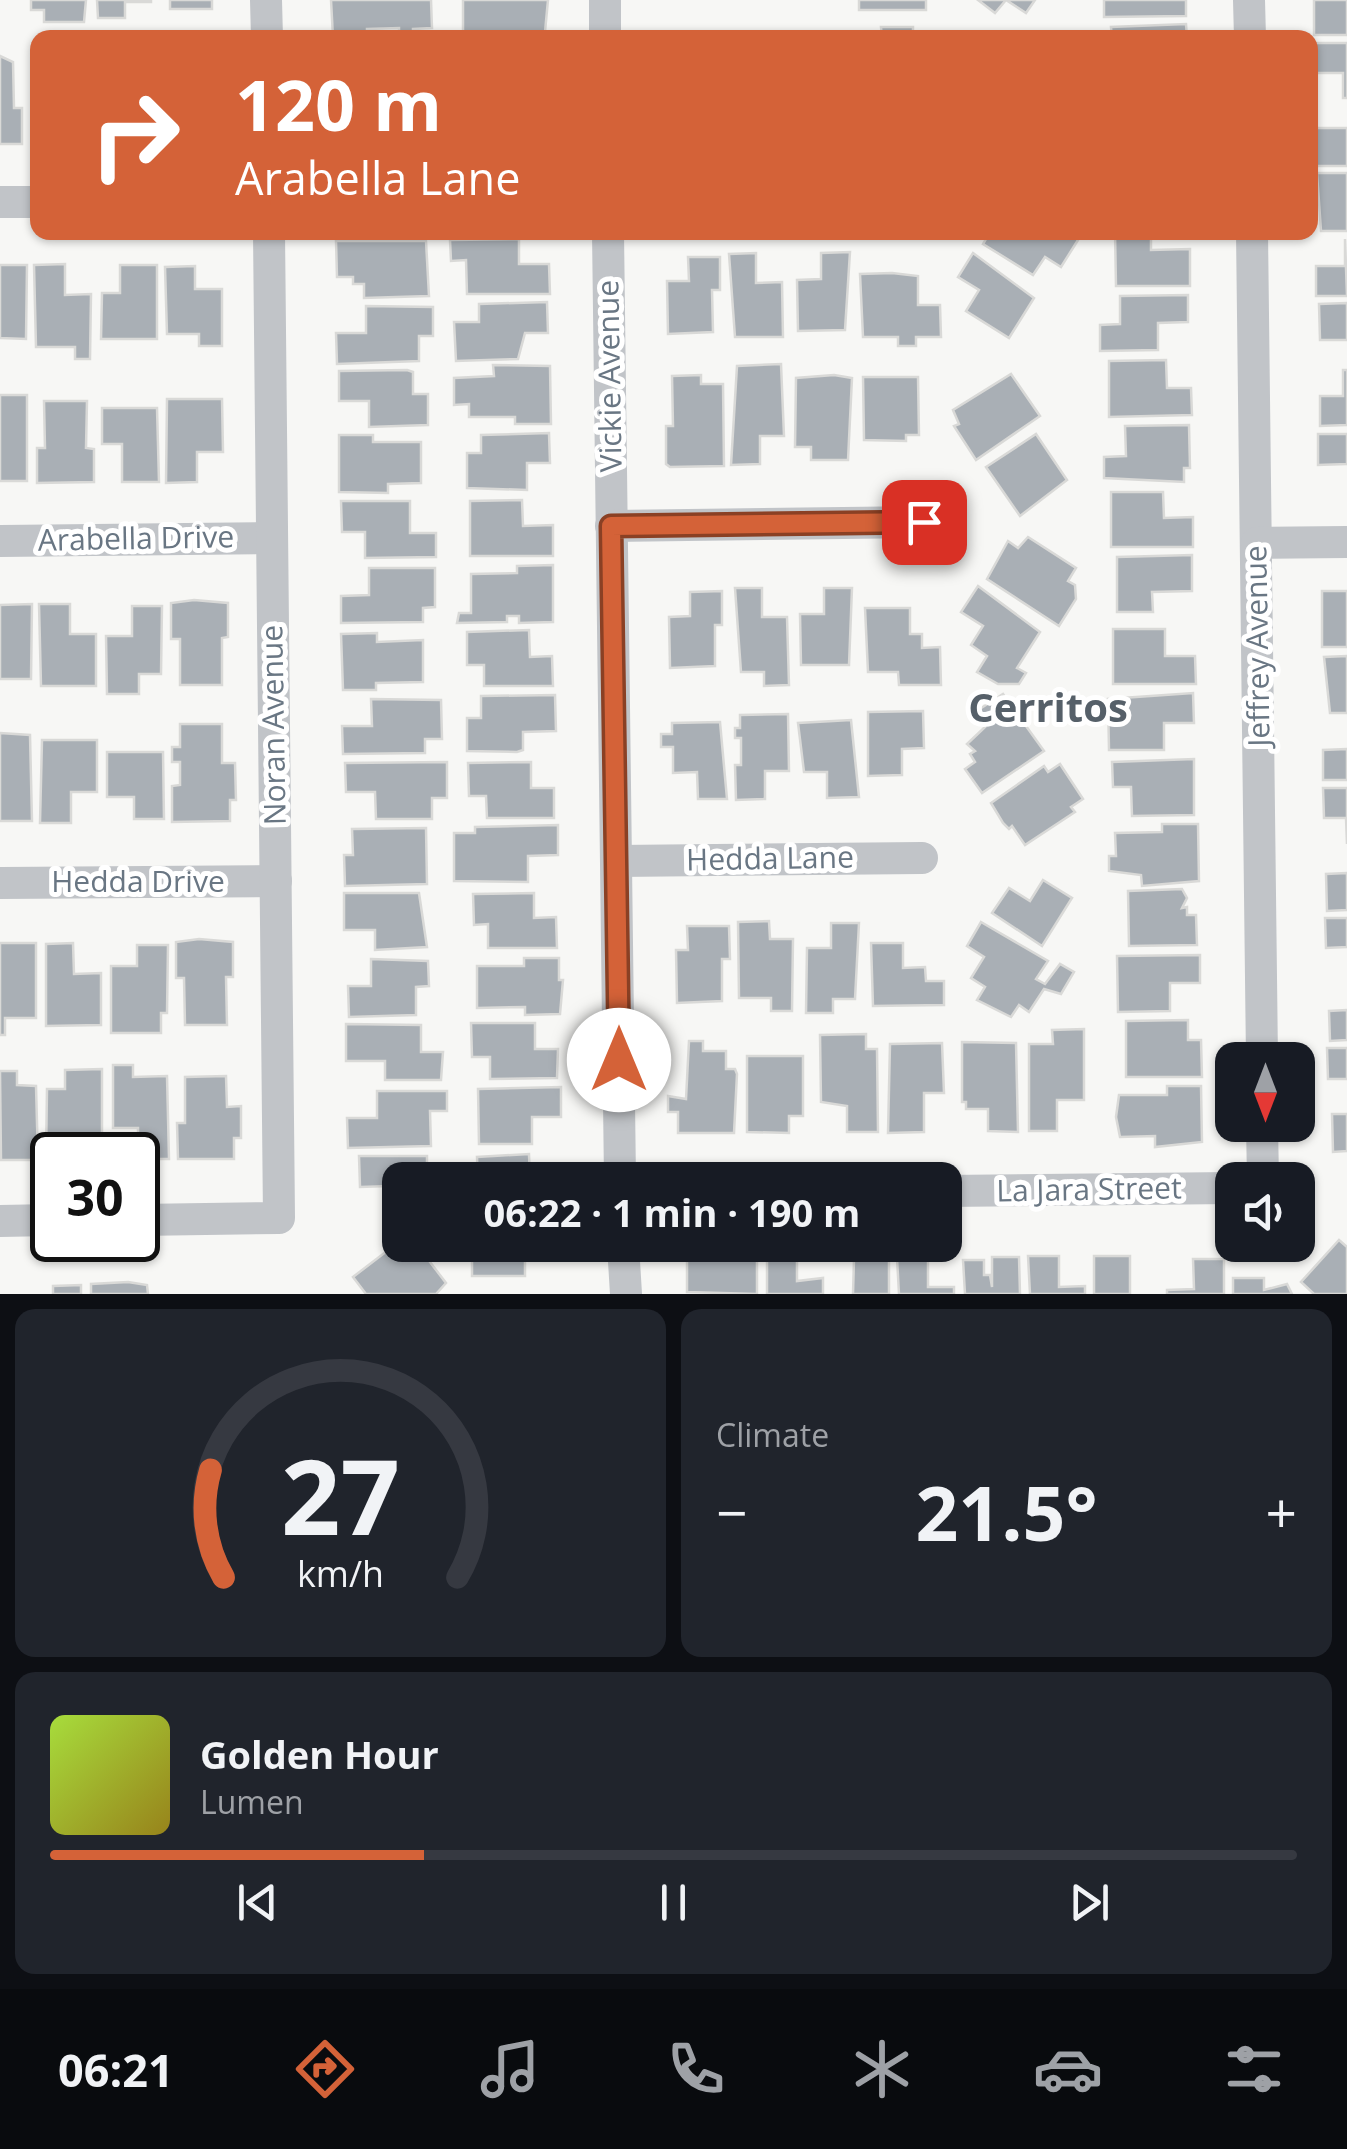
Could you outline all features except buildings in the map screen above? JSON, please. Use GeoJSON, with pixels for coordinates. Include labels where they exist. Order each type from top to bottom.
{"type":"FeatureCollection","features":[{"type":"Feature","properties":{"kind":"street"},"geometry":{"type":"LineString","coordinates":[[266,0],[267,30]]}},
{"type":"Feature","properties":{"kind":"street"},"geometry":{"type":"LineString","coordinates":[[605,0],[606,30]]}},
{"type":"Feature","properties":{"kind":"street"},"geometry":{"type":"LineString","coordinates":[[1249,0],[1250,30]]}},
{"type":"Feature","properties":{"kind":"street"},"geometry":{"type":"LineString","coordinates":[[0,202],[30,202]]}},
{"type":"Feature","properties":{"kind":"street","name":"Noran Avenue"},"geometry":{"type":"LineString","coordinates":[[160,1220],[280,1218],[269,240]]}},
{"type":"Feature","properties":{"kind":"street","name":"Vickie Avenue"},"geometry":{"type":"LineString","coordinates":[[608,240],[620,1162]]}},
{"type":"Feature","properties":{"kind":"street","name":"Jeffrey Avenue"},"geometry":{"type":"LineString","coordinates":[[1252,240],[1262,1042]]}},
{"type":"Feature","properties":{"kind":"street"},"geometry":{"type":"LineString","coordinates":[[611,526],[924,522]]}},
{"type":"Feature","properties":{"kind":"street","name":"Arabella Drive"},"geometry":{"type":"LineString","coordinates":[[0,541],[272,538]]}},
{"type":"Feature","properties":{"kind":"street"},"geometry":{"type":"LineString","coordinates":[[1256,543],[1347,542]]}},
{"type":"Feature","properties":{"kind":"street","name":"Hedda Lane"},"geometry":{"type":"LineString","coordinates":[[617,861],[922,858]]}},
{"type":"Feature","properties":{"kind":"street","name":"Hedda Drive"},"geometry":{"type":"LineString","coordinates":[[0,883],[276,881]]}},
{"type":"Feature","properties":{"kind":"street","name":"La Jara Street"},"geometry":{"type":"LineString","coordinates":[[962,1191],[1215,1188]]}},
{"type":"Feature","properties":{"kind":"street"},"geometry":{"type":"LineString","coordinates":[[0,1221],[30,1220]]}},
{"type":"Feature","properties":{"kind":"street"},"geometry":{"type":"LineString","coordinates":[[624,1262],[626,1294]]}},
{"type":"Feature","properties":{"kind":"district","name":"Cerritos"},"geometry":{"type":"Point","coordinates":[1048,708]}},
{"type":"Feature","properties":{"kind":"route"},"geometry":{"type":"LineString","coordinates":[[619,1060],[611,526],[924,522]]}}]}
